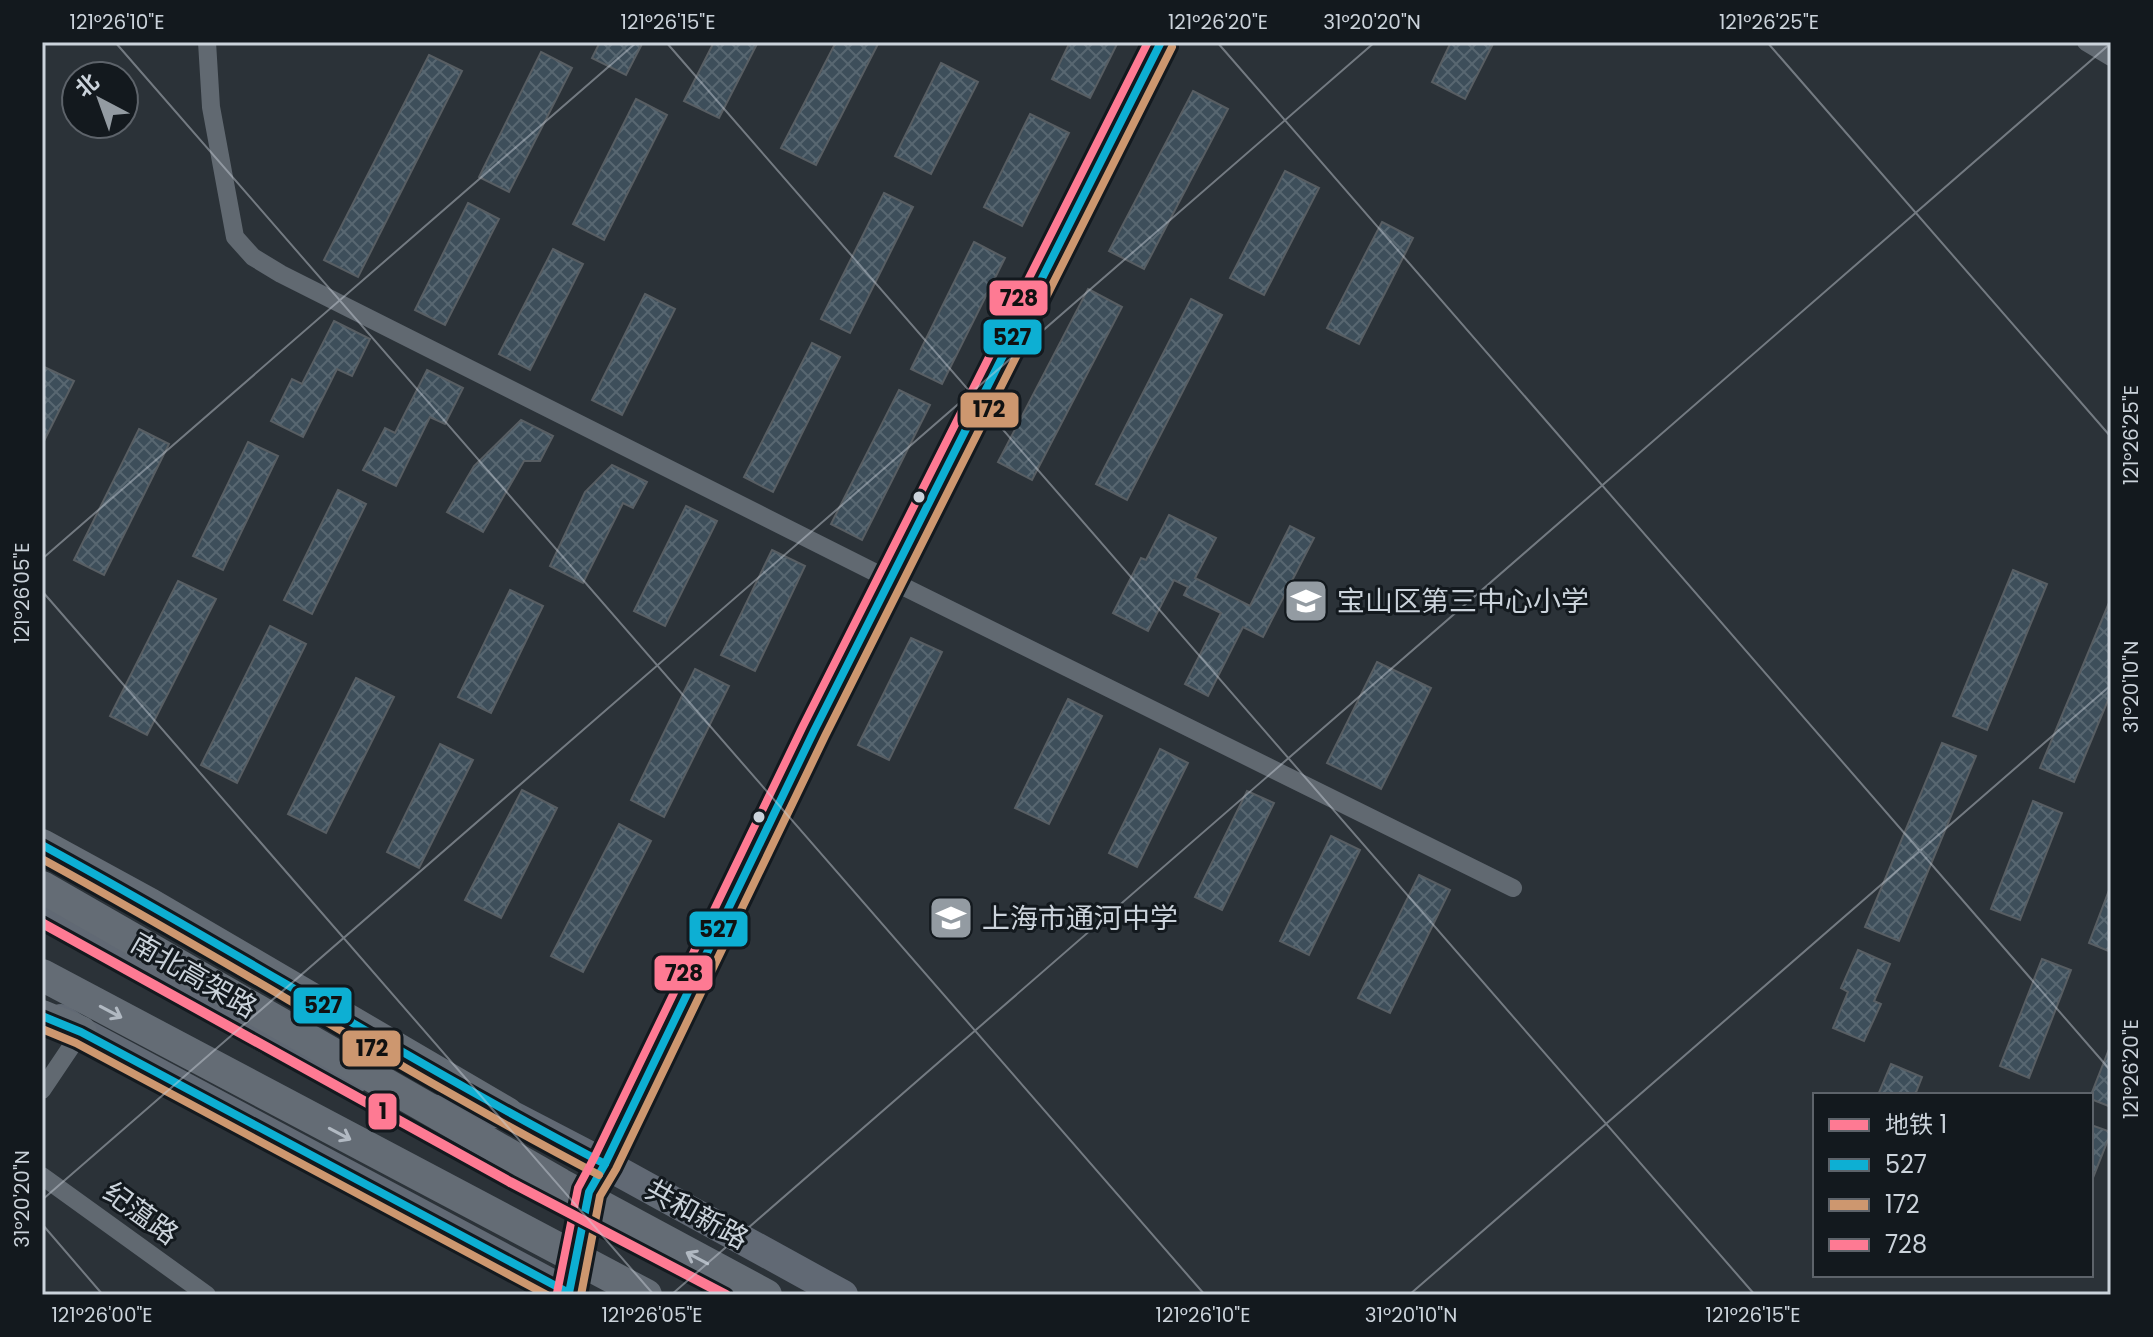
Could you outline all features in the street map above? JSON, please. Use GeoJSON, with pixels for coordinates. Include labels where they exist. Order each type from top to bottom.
{"type":"FeatureCollection","features":[{"type":"Feature","properties":{"kind":"highway"},"geometry":{"type":"LineString","coordinates":[[42,845],[150,904],[507,1113]]}},
{"type":"Feature","properties":{"kind":"highway","name":"南北高架路"},"geometry":{"type":"LineString","coordinates":[[42,887],[560,1184],[766,1295]]}},
{"type":"Feature","properties":{"kind":"highway"},"geometry":{"type":"LineString","coordinates":[[42,975],[646,1295]]}},
{"type":"Feature","properties":{"kind":"highway"},"geometry":{"type":"LineString","coordinates":[[42,1016],[81,1032]]}},
{"type":"Feature","properties":{"kind":"main road"},"geometry":{"type":"LineString","coordinates":[[42,908],[268,1040],[408,1105],[461,1114],[507,1113]]}},
{"type":"Feature","properties":{"kind":"main road"},"geometry":{"type":"LineString","coordinates":[[42,1007],[81,1032],[570,1295]]}},
{"type":"Feature","properties":{"kind":"main road","name":"共和新路"},"geometry":{"type":"LineString","coordinates":[[507,1113],[843,1295]]}},
{"type":"Feature","properties":{"kind":"street"},"geometry":{"type":"LineString","coordinates":[[207,42],[211,107],[235,237],[253,257],[295,282],[890,580],[1513,888]]}},
{"type":"Feature","properties":{"kind":"street"},"geometry":{"type":"LineString","coordinates":[[570,1295],[589,1192],[814,731],[1161,42]]}},
{"type":"Feature","properties":{"kind":"street"},"geometry":{"type":"LineString","coordinates":[[2086,42],[2111,57]]}},
{"type":"Feature","properties":{"kind":"street"},"geometry":{"type":"LineString","coordinates":[[42,1090],[81,1032]]}},
{"type":"Feature","properties":{"kind":"street","name":"纪蕰路"},"geometry":{"type":"LineString","coordinates":[[42,1176],[207,1295]]}},
{"type":"Feature","properties":{"kind":"building"},"geometry":{"type":"Polygon","coordinates":[[[600,42],[643,42],[626,75],[592,58],[600,42]]]}},
{"type":"Feature","properties":{"kind":"building"},"geometry":{"type":"Polygon","coordinates":[[[714,42],[758,42],[719,118],[684,101],[714,42]]]}},
{"type":"Feature","properties":{"kind":"building"},"geometry":{"type":"Polygon","coordinates":[[[836,42],[879,42],[816,165],[781,148],[836,42]]]}},
{"type":"Feature","properties":{"kind":"building"},"geometry":{"type":"Polygon","coordinates":[[[1070,42],[1118,42],[1090,98],[1052,79],[1070,42]]]}},
{"type":"Feature","properties":{"kind":"building"},"geometry":{"type":"Polygon","coordinates":[[[1451,42],[1494,42],[1465,99],[1432,82],[1451,42]]]}},
{"type":"Feature","properties":{"kind":"building"},"geometry":{"type":"Polygon","coordinates":[[[541,52],[572,68],[509,192],[479,177],[541,52]]]}},
{"type":"Feature","properties":{"kind":"building"},"geometry":{"type":"Polygon","coordinates":[[[429,55],[462,71],[358,277],[324,260],[429,55]]]}},
{"type":"Feature","properties":{"kind":"building"},"geometry":{"type":"Polygon","coordinates":[[[941,63],[978,82],[931,174],[895,156],[941,63]]]}},
{"type":"Feature","properties":{"kind":"building"},"geometry":{"type":"Polygon","coordinates":[[[1193,91],[1228,109],[1144,269],[1109,251],[1193,91]]]}},
{"type":"Feature","properties":{"kind":"building"},"geometry":{"type":"Polygon","coordinates":[[[636,99],[667,115],[604,240],[573,224],[636,99]]]}},
{"type":"Feature","properties":{"kind":"building"},"geometry":{"type":"Polygon","coordinates":[[[1030,114],[1069,133],[1022,226],[984,207],[1030,114]]]}},
{"type":"Feature","properties":{"kind":"building"},"geometry":{"type":"Polygon","coordinates":[[[1285,171],[1319,188],[1264,295],[1230,278],[1285,171]]]}},
{"type":"Feature","properties":{"kind":"building"},"geometry":{"type":"Polygon","coordinates":[[[884,193],[913,207],[850,333],[821,319],[884,193]]]}},
{"type":"Feature","properties":{"kind":"building"},"geometry":{"type":"Polygon","coordinates":[[[468,203],[499,219],[445,325],[415,310],[468,203]]]}},
{"type":"Feature","properties":{"kind":"building"},"geometry":{"type":"Polygon","coordinates":[[[1382,222],[1413,238],[1359,344],[1327,328],[1382,222]]]}},
{"type":"Feature","properties":{"kind":"building"},"geometry":{"type":"Polygon","coordinates":[[[974,242],[1005,258],[942,384],[911,369],[974,242]]]}},
{"type":"Feature","properties":{"kind":"building"},"geometry":{"type":"Polygon","coordinates":[[[553,249],[583,264],[530,370],[499,354],[553,249]]]}},
{"type":"Feature","properties":{"kind":"building"},"geometry":{"type":"Polygon","coordinates":[[[1088,289],[1122,307],[1032,480],[998,462],[1088,289]]]}},
{"type":"Feature","properties":{"kind":"building"},"geometry":{"type":"Polygon","coordinates":[[[645,294],[675,309],[622,415],[592,400],[645,294]]]}},
{"type":"Feature","properties":{"kind":"building"},"geometry":{"type":"Polygon","coordinates":[[[1191,299],[1222,315],[1127,500],[1096,484],[1191,299]]]}},
{"type":"Feature","properties":{"kind":"building"},"geometry":{"type":"Polygon","coordinates":[[[334,321],[370,339],[352,376],[337,369],[303,437],[271,421],[292,379],[302,384],[334,321]]]}},
{"type":"Feature","properties":{"kind":"building"},"geometry":{"type":"Polygon","coordinates":[[[812,343],[840,357],[773,492],[744,477],[812,343]]]}},
{"type":"Feature","properties":{"kind":"building"},"geometry":{"type":"Polygon","coordinates":[[[42,366],[74,381],[42,445],[42,366]]]}},
{"type":"Feature","properties":{"kind":"building"},"geometry":{"type":"Polygon","coordinates":[[[427,370],[463,388],[445,424],[430,417],[396,486],[363,470],[385,428],[395,433],[427,370]]]}},
{"type":"Feature","properties":{"kind":"building"},"geometry":{"type":"Polygon","coordinates":[[[899,390],[930,405],[862,540],[831,524],[899,390]]]}},
{"type":"Feature","properties":{"kind":"building"},"geometry":{"type":"Polygon","coordinates":[[[521,420],[553,436],[540,461],[524,461],[483,532],[447,512],[474,466],[521,420]]]}},
{"type":"Feature","properties":{"kind":"building"},"geometry":{"type":"Polygon","coordinates":[[[139,429],[169,444],[104,575],[74,560],[139,429]]]}},
{"type":"Feature","properties":{"kind":"building"},"geometry":{"type":"Polygon","coordinates":[[[248,442],[278,456],[223,570],[193,556],[248,442]]]}},
{"type":"Feature","properties":{"kind":"building"},"geometry":{"type":"Polygon","coordinates":[[[612,465],[647,482],[633,508],[623,503],[583,583],[550,566],[585,492],[612,465]]]}},
{"type":"Feature","properties":{"kind":"building"},"geometry":{"type":"Polygon","coordinates":[[[338,490],[366,504],[312,614],[284,600],[338,490]]]}},
{"type":"Feature","properties":{"kind":"building"},"geometry":{"type":"Polygon","coordinates":[[[686,506],[717,521],[665,626],[634,611],[686,506]]]}},
{"type":"Feature","properties":{"kind":"building"},"geometry":{"type":"Polygon","coordinates":[[[1169,515],[1216,538],[1195,578],[1250,606],[1290,526],[1314,538],[1263,637],[1243,627],[1208,696],[1185,684],[1221,613],[1184,595],[1188,587],[1174,580],[1148,631],[1113,613],[1141,558],[1146,560],[1169,515]]]}},
{"type":"Feature","properties":{"kind":"building"},"geometry":{"type":"Polygon","coordinates":[[[772,550],[805,566],[755,671],[721,655],[772,550]]]}},
{"type":"Feature","properties":{"kind":"building"},"geometry":{"type":"Polygon","coordinates":[[[2013,570],[2047,584],[1987,730],[1953,716],[2013,570]]]}},
{"type":"Feature","properties":{"kind":"building"},"geometry":{"type":"Polygon","coordinates":[[[178,581],[216,599],[147,735],[110,716],[178,581]]]}},
{"type":"Feature","properties":{"kind":"building"},"geometry":{"type":"Polygon","coordinates":[[[510,590],[543,606],[491,713],[458,697],[510,590]]]}},
{"type":"Feature","properties":{"kind":"building"},"geometry":{"type":"Polygon","coordinates":[[[2111,598],[2111,693],[2074,782],[2040,768],[2111,598]]]}},
{"type":"Feature","properties":{"kind":"building"},"geometry":{"type":"Polygon","coordinates":[[[270,626],[306,644],[237,783],[201,765],[270,626]]]}},
{"type":"Feature","properties":{"kind":"building"},"geometry":{"type":"Polygon","coordinates":[[[911,638],[942,652],[889,760],[858,745],[911,638]]]}},
{"type":"Feature","properties":{"kind":"building"},"geometry":{"type":"Polygon","coordinates":[[[1377,662],[1431,688],[1381,789],[1327,763],[1377,662]]]}},
{"type":"Feature","properties":{"kind":"building"},"geometry":{"type":"Polygon","coordinates":[[[695,669],[729,686],[664,817],[631,800],[695,669]]]}},
{"type":"Feature","properties":{"kind":"building"},"geometry":{"type":"Polygon","coordinates":[[[356,678],[394,697],[326,833],[288,814],[356,678]]]}},
{"type":"Feature","properties":{"kind":"building"},"geometry":{"type":"Polygon","coordinates":[[[1068,699],[1102,716],[1049,824],[1015,808],[1068,699]]]}},
{"type":"Feature","properties":{"kind":"building"},"geometry":{"type":"Polygon","coordinates":[[[1942,743],[1976,756],[1899,941],[1865,927],[1942,743]]]}},
{"type":"Feature","properties":{"kind":"building"},"geometry":{"type":"Polygon","coordinates":[[[440,744],[473,760],[419,868],[387,852],[440,744]]]}},
{"type":"Feature","properties":{"kind":"building"},"geometry":{"type":"Polygon","coordinates":[[[1160,749],[1188,763],[1137,867],[1109,853],[1160,749]]]}},
{"type":"Feature","properties":{"kind":"building"},"geometry":{"type":"Polygon","coordinates":[[[522,790],[557,808],[501,918],[465,900],[522,790]]]}},
{"type":"Feature","properties":{"kind":"building"},"geometry":{"type":"Polygon","coordinates":[[[1247,791],[1274,803],[1222,910],[1195,897],[1247,791]]]}},
{"type":"Feature","properties":{"kind":"building"},"geometry":{"type":"Polygon","coordinates":[[[2033,801],[2062,813],[2020,920],[1991,909],[2033,801]]]}},
{"type":"Feature","properties":{"kind":"building"},"geometry":{"type":"Polygon","coordinates":[[[619,824],[651,841],[583,972],[551,956],[619,824]]]}},
{"type":"Feature","properties":{"kind":"building"},"geometry":{"type":"Polygon","coordinates":[[[1331,836],[1360,850],[1309,955],[1280,941],[1331,836]]]}},
{"type":"Feature","properties":{"kind":"building"},"geometry":{"type":"Polygon","coordinates":[[[1419,875],[1450,890],[1390,1013],[1358,998],[1419,875]]]}},
{"type":"Feature","properties":{"kind":"building"},"geometry":{"type":"Polygon","coordinates":[[[2111,885],[2111,952],[2089,943],[2111,885]]]}},
{"type":"Feature","properties":{"kind":"building"},"geometry":{"type":"Polygon","coordinates":[[[1858,950],[1890,964],[1874,1001],[1881,1004],[1864,1041],[1833,1028],[1848,992],[1841,988],[1858,950]]]}},
{"type":"Feature","properties":{"kind":"building"},"geometry":{"type":"Polygon","coordinates":[[[2042,959],[2071,970],[2029,1078],[2000,1066],[2042,959]]]}},
{"type":"Feature","properties":{"kind":"building"},"geometry":{"type":"Polygon","coordinates":[[[2111,1044],[2111,1107],[2093,1100],[2092,1093],[2111,1044]]]}},
{"type":"Feature","properties":{"kind":"building"},"geometry":{"type":"Polygon","coordinates":[[[1891,1064],[1922,1077],[1916,1093],[1879,1093],[1891,1064]]]}},
{"type":"Feature","properties":{"kind":"building"},"geometry":{"type":"Polygon","coordinates":[[[2093,1126],[2111,1132],[2093,1178],[2093,1126]]]}},
{"type":"Feature","properties":{"kind":"metro line","name":"1"},"geometry":{"type":"LineString","coordinates":[[42,923],[510,1182],[726,1295]]}},
{"type":"Feature","properties":{"kind":"transit line","name":"728"},"geometry":{"type":"LineString","coordinates":[[557,1293],[578,1188],[803,726],[1148,42]]}},
{"type":"Feature","properties":{"kind":"transit line","name":"527"},"geometry":{"type":"LineString","coordinates":[[42,1016],[81,1032],[569,1293],[589,1192],[814,731],[1161,42]]}},
{"type":"Feature","properties":{"kind":"transit line","name":"172"},"geometry":{"type":"LineString","coordinates":[[581,1295],[600,1196],[616,1169],[825,736],[1172,47]]}},
{"type":"Feature","properties":{"kind":"transit line","name":"527"},"geometry":{"type":"LineString","coordinates":[[42,845],[605,1164]]}},
{"type":"Feature","properties":{"kind":"transit line","name":"172"},"geometry":{"type":"LineString","coordinates":[[42,859],[599,1175]]}},
{"type":"Feature","properties":{"kind":"transit line","name":"172"},"geometry":{"type":"LineString","coordinates":[[42,1029],[76,1043],[547,1295]]}},
{"type":"Feature","properties":{"kind":"place","name":"宝山区第三中心小学"},"geometry":{"type":"Point","coordinates":[1306,601]}},
{"type":"Feature","properties":{"kind":"place","name":"上海市通河中学"},"geometry":{"type":"Point","coordinates":[951,918]}}]}
